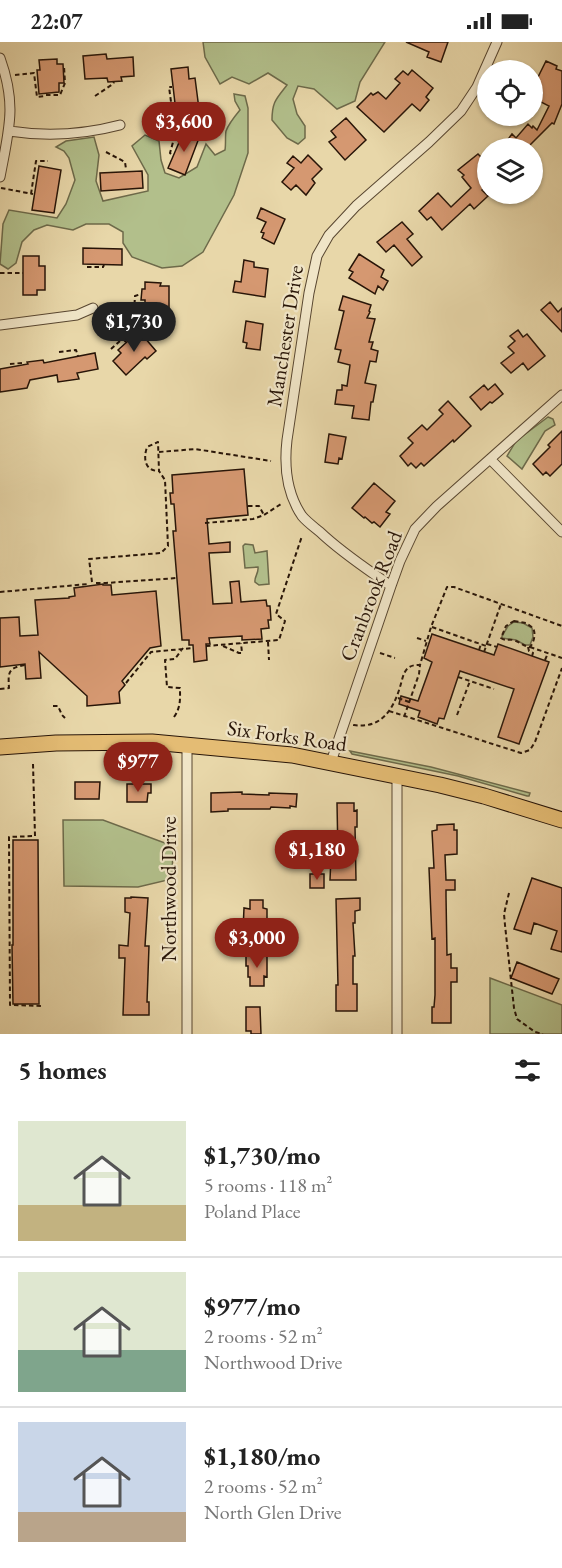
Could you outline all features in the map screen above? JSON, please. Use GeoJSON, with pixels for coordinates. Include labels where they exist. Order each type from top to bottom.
{"type":"FeatureCollection","features":[{"type":"Feature","properties":{"kind":"main road","name":"Six Forks Road"},"geometry":{"type":"LineString","coordinates":[[0,747],[56,743],[152,742],[264,751],[331,762],[440,785],[562,820]]}},
{"type":"Feature","properties":{"kind":"street","name":"Manchester Drive"},"geometry":{"type":"LineString","coordinates":[[391,586],[344,553],[303,517],[293,498],[287,478],[285,458],[287,440],[316,256],[329,235],[356,206],[461,111],[477,87],[497,42]]}},
{"type":"Feature","properties":{"kind":"street"},"geometry":{"type":"LineString","coordinates":[[0,58],[11,102],[9,131],[0,177]]}},
{"type":"Feature","properties":{"kind":"street"},"geometry":{"type":"LineString","coordinates":[[9,131],[36,135],[76,134],[120,125]]}},
{"type":"Feature","properties":{"kind":"street"},"geometry":{"type":"LineString","coordinates":[[0,325],[77,315],[93,308]]}},
{"type":"Feature","properties":{"kind":"street","name":"Cranbrook Road"},"geometry":{"type":"LineString","coordinates":[[331,762],[400,561],[415,529],[437,506],[562,395]]}},
{"type":"Feature","properties":{"kind":"street"},"geometry":{"type":"LineString","coordinates":[[490,459],[562,532]]}},
{"type":"Feature","properties":{"kind":"street","name":"Northwood Drive"},"geometry":{"type":"LineString","coordinates":[[187,745],[188,1034]]}},
{"type":"Feature","properties":{"kind":"street"},"geometry":{"type":"LineString","coordinates":[[397,776],[397,1034]]}},
{"type":"Feature","properties":{"kind":"path"},"geometry":{"type":"LineString","coordinates":[[6,75],[34,73],[37,97],[60,95],[65,83],[64,66]]}},
{"type":"Feature","properties":{"kind":"path"},"geometry":{"type":"LineString","coordinates":[[95,96],[114,82]]}},
{"type":"Feature","properties":{"kind":"path"},"geometry":{"type":"LineString","coordinates":[[172,87],[169,87],[172,109]]}},
{"type":"Feature","properties":{"kind":"path"},"geometry":{"type":"LineString","coordinates":[[171,154],[175,135]]}},
{"type":"Feature","properties":{"kind":"path"},"geometry":{"type":"LineString","coordinates":[[106,152],[124,162],[126,169]]}},
{"type":"Feature","properties":{"kind":"path"},"geometry":{"type":"LineString","coordinates":[[0,188],[32,194],[36,161],[48,161]]}},
{"type":"Feature","properties":{"kind":"path"},"geometry":{"type":"LineString","coordinates":[[87,267],[104,267],[104,265]]}},
{"type":"Feature","properties":{"kind":"path"},"geometry":{"type":"LineString","coordinates":[[0,273],[23,273]]}},
{"type":"Feature","properties":{"kind":"path"},"geometry":{"type":"LineString","coordinates":[[134,312],[135,296],[141,294]]}},
{"type":"Feature","properties":{"kind":"path"},"geometry":{"type":"LineString","coordinates":[[111,349],[121,340],[126,342]]}},
{"type":"Feature","properties":{"kind":"path"},"geometry":{"type":"LineString","coordinates":[[59,352],[76,350],[78,356]]}},
{"type":"Feature","properties":{"kind":"path"},"geometry":{"type":"LineString","coordinates":[[10,364],[22,363]]}},
{"type":"Feature","properties":{"kind":"path"},"geometry":{"type":"LineString","coordinates":[[92,583],[89,559],[161,553],[168,546],[165,480],[159,471],[158,442],[147,447],[145,460],[147,466],[159,471]]}},
{"type":"Feature","properties":{"kind":"path"},"geometry":{"type":"LineString","coordinates":[[159,452],[195,449],[271,461]]}},
{"type":"Feature","properties":{"kind":"path"},"geometry":{"type":"LineString","coordinates":[[205,523],[254,519],[281,504]]}},
{"type":"Feature","properties":{"kind":"path"},"geometry":{"type":"LineString","coordinates":[[248,506],[259,506],[264,515]]}},
{"type":"Feature","properties":{"kind":"path"},"geometry":{"type":"LineString","coordinates":[[206,646],[279,640],[285,621],[276,614],[302,536]]}},
{"type":"Feature","properties":{"kind":"path"},"geometry":{"type":"LineString","coordinates":[[0,592],[177,578]]}},
{"type":"Feature","properties":{"kind":"path"},"geometry":{"type":"LineString","coordinates":[[404,717],[419,674],[426,641],[447,587],[454,587],[562,626]]}},
{"type":"Feature","properties":{"kind":"path"},"geometry":{"type":"LineString","coordinates":[[484,652],[501,604]]}},
{"type":"Feature","properties":{"kind":"path"},"geometry":{"type":"LineString","coordinates":[[529,647],[534,641],[535,633],[531,625],[514,621],[506,626],[501,636],[502,639],[512,640],[529,647],[562,658]]}},
{"type":"Feature","properties":{"kind":"path"},"geometry":{"type":"LineString","coordinates":[[431,627],[497,647]]}},
{"type":"Feature","properties":{"kind":"path"},"geometry":{"type":"LineString","coordinates":[[417,638],[426,641]]}},
{"type":"Feature","properties":{"kind":"path"},"geometry":{"type":"LineString","coordinates":[[268,641],[269,660]]}},
{"type":"Feature","properties":{"kind":"path"},"geometry":{"type":"LineString","coordinates":[[222,645],[242,653],[241,644]]}},
{"type":"Feature","properties":{"kind":"path"},"geometry":{"type":"LineString","coordinates":[[479,650],[481,644]]}},
{"type":"Feature","properties":{"kind":"path"},"geometry":{"type":"LineString","coordinates":[[529,647],[529,651],[533,653],[532,656]]}},
{"type":"Feature","properties":{"kind":"path"},"geometry":{"type":"LineString","coordinates":[[174,717],[180,704],[180,688],[167,687],[165,660],[175,659],[183,648]]}},
{"type":"Feature","properties":{"kind":"path"},"geometry":{"type":"LineString","coordinates":[[126,683],[152,652],[193,648]]}},
{"type":"Feature","properties":{"kind":"path"},"geometry":{"type":"LineString","coordinates":[[380,653],[395,658]]}},
{"type":"Feature","properties":{"kind":"path"},"geometry":{"type":"LineString","coordinates":[[545,660],[548,653]]}},
{"type":"Feature","properties":{"kind":"path"},"geometry":{"type":"LineString","coordinates":[[0,689],[9,688],[10,670],[25,665]]}},
{"type":"Feature","properties":{"kind":"path"},"geometry":{"type":"LineString","coordinates":[[351,733],[354,725],[364,726],[378,723],[389,711],[397,697],[406,670],[412,665],[420,665]]}},
{"type":"Feature","properties":{"kind":"path"},"geometry":{"type":"LineString","coordinates":[[389,711],[521,753],[530,750],[535,742],[562,668]]}},
{"type":"Feature","properties":{"kind":"path"},"geometry":{"type":"LineString","coordinates":[[458,677],[495,689]]}},
{"type":"Feature","properties":{"kind":"path"},"geometry":{"type":"LineString","coordinates":[[457,715],[470,681]]}},
{"type":"Feature","properties":{"kind":"path"},"geometry":{"type":"LineString","coordinates":[[397,697],[409,702]]}},
{"type":"Feature","properties":{"kind":"path"},"geometry":{"type":"LineString","coordinates":[[53,706],[58,706],[65,718]]}},
{"type":"Feature","properties":{"kind":"path"},"geometry":{"type":"LineString","coordinates":[[33,764],[36,834],[35,837],[9,837],[9,1005],[42,1006]]}},
{"type":"Feature","properties":{"kind":"path"},"geometry":{"type":"LineString","coordinates":[[509,892],[504,914],[514,1008],[517,1019],[530,1029],[543,1034]]}},
{"type":"Feature","properties":{"kind":"green space"},"geometry":{"type":"Polygon","coordinates":[[[203,42],[385,42],[360,82],[355,101],[337,109],[314,89],[298,86],[293,99],[297,114],[305,126],[305,138],[298,144],[287,138],[272,120],[275,101],[287,85],[268,73],[249,84],[232,77],[220,84],[205,57],[203,42]]]}},
{"type":"Feature","properties":{"kind":"green space"},"geometry":{"type":"Polygon","coordinates":[[[234,94],[245,96],[248,108],[248,153],[234,195],[203,252],[182,266],[162,268],[132,257],[123,243],[123,232],[109,224],[86,224],[73,230],[47,225],[34,230],[22,242],[16,263],[8,269],[0,264],[3,224],[9,210],[57,218],[66,204],[75,180],[69,158],[64,151],[56,147],[66,141],[94,137],[99,155],[96,181],[103,201],[148,191],[148,175],[132,146],[145,135],[159,141],[165,173],[179,178],[197,167],[206,144],[215,155],[225,150],[226,131],[240,110],[234,94]]]}},
{"type":"Feature","properties":{"kind":"green space"},"geometry":{"type":"Polygon","coordinates":[[[548,417],[553,419],[555,425],[545,431],[522,469],[507,456],[516,441],[548,417]]]}},
{"type":"Feature","properties":{"kind":"green space"},"geometry":{"type":"Polygon","coordinates":[[[253,545],[255,553],[267,551],[269,584],[259,585],[255,582],[258,567],[245,568],[243,546],[253,545]]]}},
{"type":"Feature","properties":{"kind":"green space"},"geometry":{"type":"Polygon","coordinates":[[[514,622],[523,623],[532,628],[533,637],[530,645],[502,638],[508,626],[514,622]]]}},
{"type":"Feature","properties":{"kind":"green space"},"geometry":{"type":"Polygon","coordinates":[[[350,751],[431,767],[530,793],[527,796],[458,776],[352,754],[350,751]]]}},
{"type":"Feature","properties":{"kind":"green space"},"geometry":{"type":"Polygon","coordinates":[[[63,820],[103,820],[173,846],[172,879],[138,887],[64,886],[63,820]]]}},
{"type":"Feature","properties":{"kind":"green space"},"geometry":{"type":"Polygon","coordinates":[[[490,978],[562,1005],[562,1034],[490,1034],[490,978]]]}},
{"type":"Feature","properties":{"kind":"building"},"geometry":{"type":"Polygon","coordinates":[[[406,42],[448,42],[441,62],[427,57],[429,52],[406,42]]]}},
{"type":"Feature","properties":{"kind":"building"},"geometry":{"type":"Polygon","coordinates":[[[106,54],[107,59],[133,57],[134,76],[121,77],[122,81],[108,82],[107,78],[85,79],[83,56],[106,54]]]}},
{"type":"Feature","properties":{"kind":"building"},"geometry":{"type":"Polygon","coordinates":[[[57,59],[57,64],[63,64],[64,83],[59,83],[59,92],[39,94],[37,70],[40,70],[39,60],[57,59]]]}},
{"type":"Feature","properties":{"kind":"building"},"geometry":{"type":"Polygon","coordinates":[[[546,61],[562,71],[562,104],[554,124],[552,123],[537,138],[516,138],[526,126],[532,128],[533,126],[537,130],[539,126],[543,126],[543,118],[549,106],[543,103],[543,67],[546,61]]]}},
{"type":"Feature","properties":{"kind":"building"},"geometry":{"type":"Polygon","coordinates":[[[188,67],[189,79],[195,78],[199,109],[176,112],[171,69],[188,67]]]}},
{"type":"Feature","properties":{"kind":"building"},"geometry":{"type":"Polygon","coordinates":[[[412,70],[433,88],[426,97],[429,100],[420,111],[412,104],[384,132],[357,107],[371,93],[373,95],[378,92],[386,99],[400,83],[395,79],[403,71],[408,75],[412,70]]]}},
{"type":"Feature","properties":{"kind":"building"},"geometry":{"type":"Polygon","coordinates":[[[346,118],[366,140],[345,160],[329,142],[336,137],[331,131],[346,118]]]}},
{"type":"Feature","properties":{"kind":"building"},"geometry":{"type":"Polygon","coordinates":[[[184,131],[199,138],[185,175],[168,168],[184,131]]]}},
{"type":"Feature","properties":{"kind":"building"},"geometry":{"type":"Polygon","coordinates":[[[308,155],[322,169],[312,179],[315,183],[306,195],[296,185],[291,190],[282,182],[294,168],[287,163],[293,156],[301,163],[308,155]]]}},
{"type":"Feature","properties":{"kind":"building"},"geometry":{"type":"Polygon","coordinates":[[[477,155],[477,204],[479,204],[474,209],[470,204],[442,230],[431,217],[427,220],[419,211],[438,193],[451,207],[471,188],[462,177],[464,175],[458,170],[477,155]]]}},
{"type":"Feature","properties":{"kind":"building"},"geometry":{"type":"Polygon","coordinates":[[[39,166],[61,170],[54,213],[32,210],[39,166]]]}},
{"type":"Feature","properties":{"kind":"building"},"geometry":{"type":"Polygon","coordinates":[[[142,171],[143,188],[101,191],[100,173],[142,171]]]}},
{"type":"Feature","properties":{"kind":"building"},"geometry":{"type":"Polygon","coordinates":[[[261,208],[285,219],[274,244],[262,238],[264,233],[261,232],[266,222],[257,218],[261,208]]]}},
{"type":"Feature","properties":{"kind":"building"},"geometry":{"type":"Polygon","coordinates":[[[402,222],[413,234],[407,239],[422,257],[412,266],[394,245],[386,252],[377,242],[402,222]]]}},
{"type":"Feature","properties":{"kind":"building"},"geometry":{"type":"Polygon","coordinates":[[[83,248],[122,249],[122,265],[83,264],[83,248]]]}},
{"type":"Feature","properties":{"kind":"building"},"geometry":{"type":"Polygon","coordinates":[[[359,254],[384,270],[381,277],[388,281],[383,290],[378,286],[375,294],[349,278],[353,272],[349,270],[359,254]]]}},
{"type":"Feature","properties":{"kind":"building"},"geometry":{"type":"Polygon","coordinates":[[[23,256],[39,256],[39,266],[45,266],[45,290],[37,290],[37,295],[23,295],[23,256]]]}},
{"type":"Feature","properties":{"kind":"building"},"geometry":{"type":"Polygon","coordinates":[[[244,260],[254,262],[254,267],[268,269],[265,297],[233,292],[235,281],[241,282],[244,260]]]}},
{"type":"Feature","properties":{"kind":"building"},"geometry":{"type":"Polygon","coordinates":[[[145,282],[169,286],[169,318],[145,319],[145,300],[141,300],[145,282]]]}},
{"type":"Feature","properties":{"kind":"building"},"geometry":{"type":"Polygon","coordinates":[[[343,296],[371,305],[367,318],[375,319],[369,342],[373,342],[371,349],[378,351],[376,362],[370,361],[365,383],[376,385],[369,420],[352,418],[354,406],[335,404],[337,390],[342,390],[342,385],[347,386],[350,365],[338,362],[341,350],[335,349],[344,311],[339,310],[343,296]]]}},
{"type":"Feature","properties":{"kind":"building"},"geometry":{"type":"Polygon","coordinates":[[[550,302],[558,312],[562,308],[562,332],[541,310],[550,302]]]}},
{"type":"Feature","properties":{"kind":"building"},"geometry":{"type":"Polygon","coordinates":[[[246,321],[263,324],[260,350],[246,348],[247,343],[243,342],[246,321]]]}},
{"type":"Feature","properties":{"kind":"building"},"geometry":{"type":"Polygon","coordinates":[[[518,330],[523,337],[527,334],[545,356],[528,370],[523,363],[511,373],[501,363],[514,353],[508,347],[515,341],[510,336],[518,330]]]}},
{"type":"Feature","properties":{"kind":"building"},"geometry":{"type":"Polygon","coordinates":[[[139,331],[156,351],[147,359],[145,357],[126,375],[113,361],[121,353],[118,350],[139,331]]]}},
{"type":"Feature","properties":{"kind":"building"},"geometry":{"type":"Polygon","coordinates":[[[95,353],[98,369],[77,373],[79,379],[58,382],[57,375],[30,380],[27,388],[0,392],[0,369],[28,364],[27,362],[43,360],[44,363],[95,353]]]}},
{"type":"Feature","properties":{"kind":"building"},"geometry":{"type":"Polygon","coordinates":[[[495,384],[503,394],[481,410],[470,397],[484,385],[488,390],[495,384]]]}},
{"type":"Feature","properties":{"kind":"building"},"geometry":{"type":"Polygon","coordinates":[[[448,401],[471,426],[424,466],[421,463],[416,468],[411,463],[408,466],[400,456],[413,443],[408,438],[422,425],[427,430],[443,414],[439,410],[448,401]]]}},
{"type":"Feature","properties":{"kind":"building"},"geometry":{"type":"Polygon","coordinates":[[[562,431],[562,464],[550,476],[546,472],[543,475],[533,464],[562,431]]]}},
{"type":"Feature","properties":{"kind":"building"},"geometry":{"type":"Polygon","coordinates":[[[329,434],[346,437],[342,459],[339,458],[338,464],[325,462],[329,434]]]}},
{"type":"Feature","properties":{"kind":"building"},"geometry":{"type":"Polygon","coordinates":[[[244,469],[248,515],[207,519],[209,544],[230,542],[230,552],[209,553],[213,604],[232,603],[230,582],[239,581],[241,602],[266,600],[267,606],[270,606],[269,628],[261,629],[262,639],[242,640],[242,636],[209,638],[210,644],[206,644],[207,660],[194,662],[193,645],[189,645],[189,640],[182,640],[173,531],[176,531],[174,504],[171,504],[170,493],[173,493],[172,475],[244,469]]]}},
{"type":"Feature","properties":{"kind":"building"},"geometry":{"type":"Polygon","coordinates":[[[374,483],[395,501],[386,512],[390,514],[380,527],[352,508],[374,483]]]}},
{"type":"Feature","properties":{"kind":"building"},"geometry":{"type":"Polygon","coordinates":[[[111,585],[112,595],[156,591],[161,646],[150,648],[122,681],[125,685],[119,692],[120,703],[87,706],[87,696],[39,652],[41,678],[26,679],[25,664],[0,667],[0,618],[19,617],[20,636],[38,635],[35,600],[69,598],[75,596],[74,588],[111,585]]]}},
{"type":"Feature","properties":{"kind":"building"},"geometry":{"type":"Polygon","coordinates":[[[432,634],[494,655],[498,644],[549,662],[519,744],[498,737],[514,689],[460,671],[444,719],[439,718],[437,724],[418,717],[420,711],[399,704],[401,696],[418,701],[432,662],[424,658],[432,634]]]}},
{"type":"Feature","properties":{"kind":"building"},"geometry":{"type":"Polygon","coordinates":[[[75,782],[100,782],[99,799],[75,799],[75,782]]]}},
{"type":"Feature","properties":{"kind":"building"},"geometry":{"type":"Polygon","coordinates":[[[127,784],[151,784],[151,793],[148,793],[147,802],[127,802],[127,784]]]}},
{"type":"Feature","properties":{"kind":"building"},"geometry":{"type":"Polygon","coordinates":[[[242,792],[242,794],[269,795],[269,793],[297,794],[296,807],[228,809],[228,811],[211,812],[211,793],[242,792]]]}},
{"type":"Feature","properties":{"kind":"building"},"geometry":{"type":"Polygon","coordinates":[[[337,803],[354,803],[354,811],[357,810],[356,880],[330,880],[331,857],[338,856],[337,803]]]}},
{"type":"Feature","properties":{"kind":"building"},"geometry":{"type":"Polygon","coordinates":[[[454,824],[454,830],[457,830],[457,854],[445,855],[446,880],[455,880],[455,890],[446,890],[447,955],[451,954],[451,968],[457,968],[457,982],[451,982],[451,1023],[432,1023],[435,995],[435,938],[432,939],[429,868],[434,868],[432,831],[437,830],[437,825],[454,824]]]}},
{"type":"Feature","properties":{"kind":"building"},"geometry":{"type":"Polygon","coordinates":[[[13,840],[38,840],[39,1004],[13,1004],[13,840]]]}},
{"type":"Feature","properties":{"kind":"building"},"geometry":{"type":"Polygon","coordinates":[[[310,874],[324,874],[324,888],[310,888],[310,874]]]}},
{"type":"Feature","properties":{"kind":"building"},"geometry":{"type":"Polygon","coordinates":[[[532,878],[562,888],[562,952],[551,949],[557,931],[534,923],[531,934],[514,929],[532,878]]]}},
{"type":"Feature","properties":{"kind":"building"},"geometry":{"type":"Polygon","coordinates":[[[125,898],[148,898],[145,946],[149,946],[147,1002],[149,1002],[149,1015],[123,1015],[125,958],[119,958],[119,945],[128,946],[130,913],[125,912],[125,898]]]}},
{"type":"Feature","properties":{"kind":"building"},"geometry":{"type":"Polygon","coordinates":[[[360,898],[360,910],[355,911],[355,923],[353,923],[355,956],[353,956],[353,984],[357,984],[357,1011],[336,1011],[336,985],[338,985],[336,899],[360,898]]]}},
{"type":"Feature","properties":{"kind":"building"},"geometry":{"type":"Polygon","coordinates":[[[250,900],[263,900],[263,908],[267,909],[267,931],[243,931],[244,908],[250,909],[250,900]]]}},
{"type":"Feature","properties":{"kind":"building"},"geometry":{"type":"Polygon","coordinates":[[[246,955],[267,955],[267,977],[264,976],[264,986],[250,986],[246,955]]]}},
{"type":"Feature","properties":{"kind":"building"},"geometry":{"type":"Polygon","coordinates":[[[517,962],[559,979],[552,994],[511,978],[517,962]]]}},
{"type":"Feature","properties":{"kind":"building"},"geometry":{"type":"Polygon","coordinates":[[[246,1007],[260,1007],[261,1034],[251,1034],[251,1031],[246,1031],[246,1007]]]}}]}
